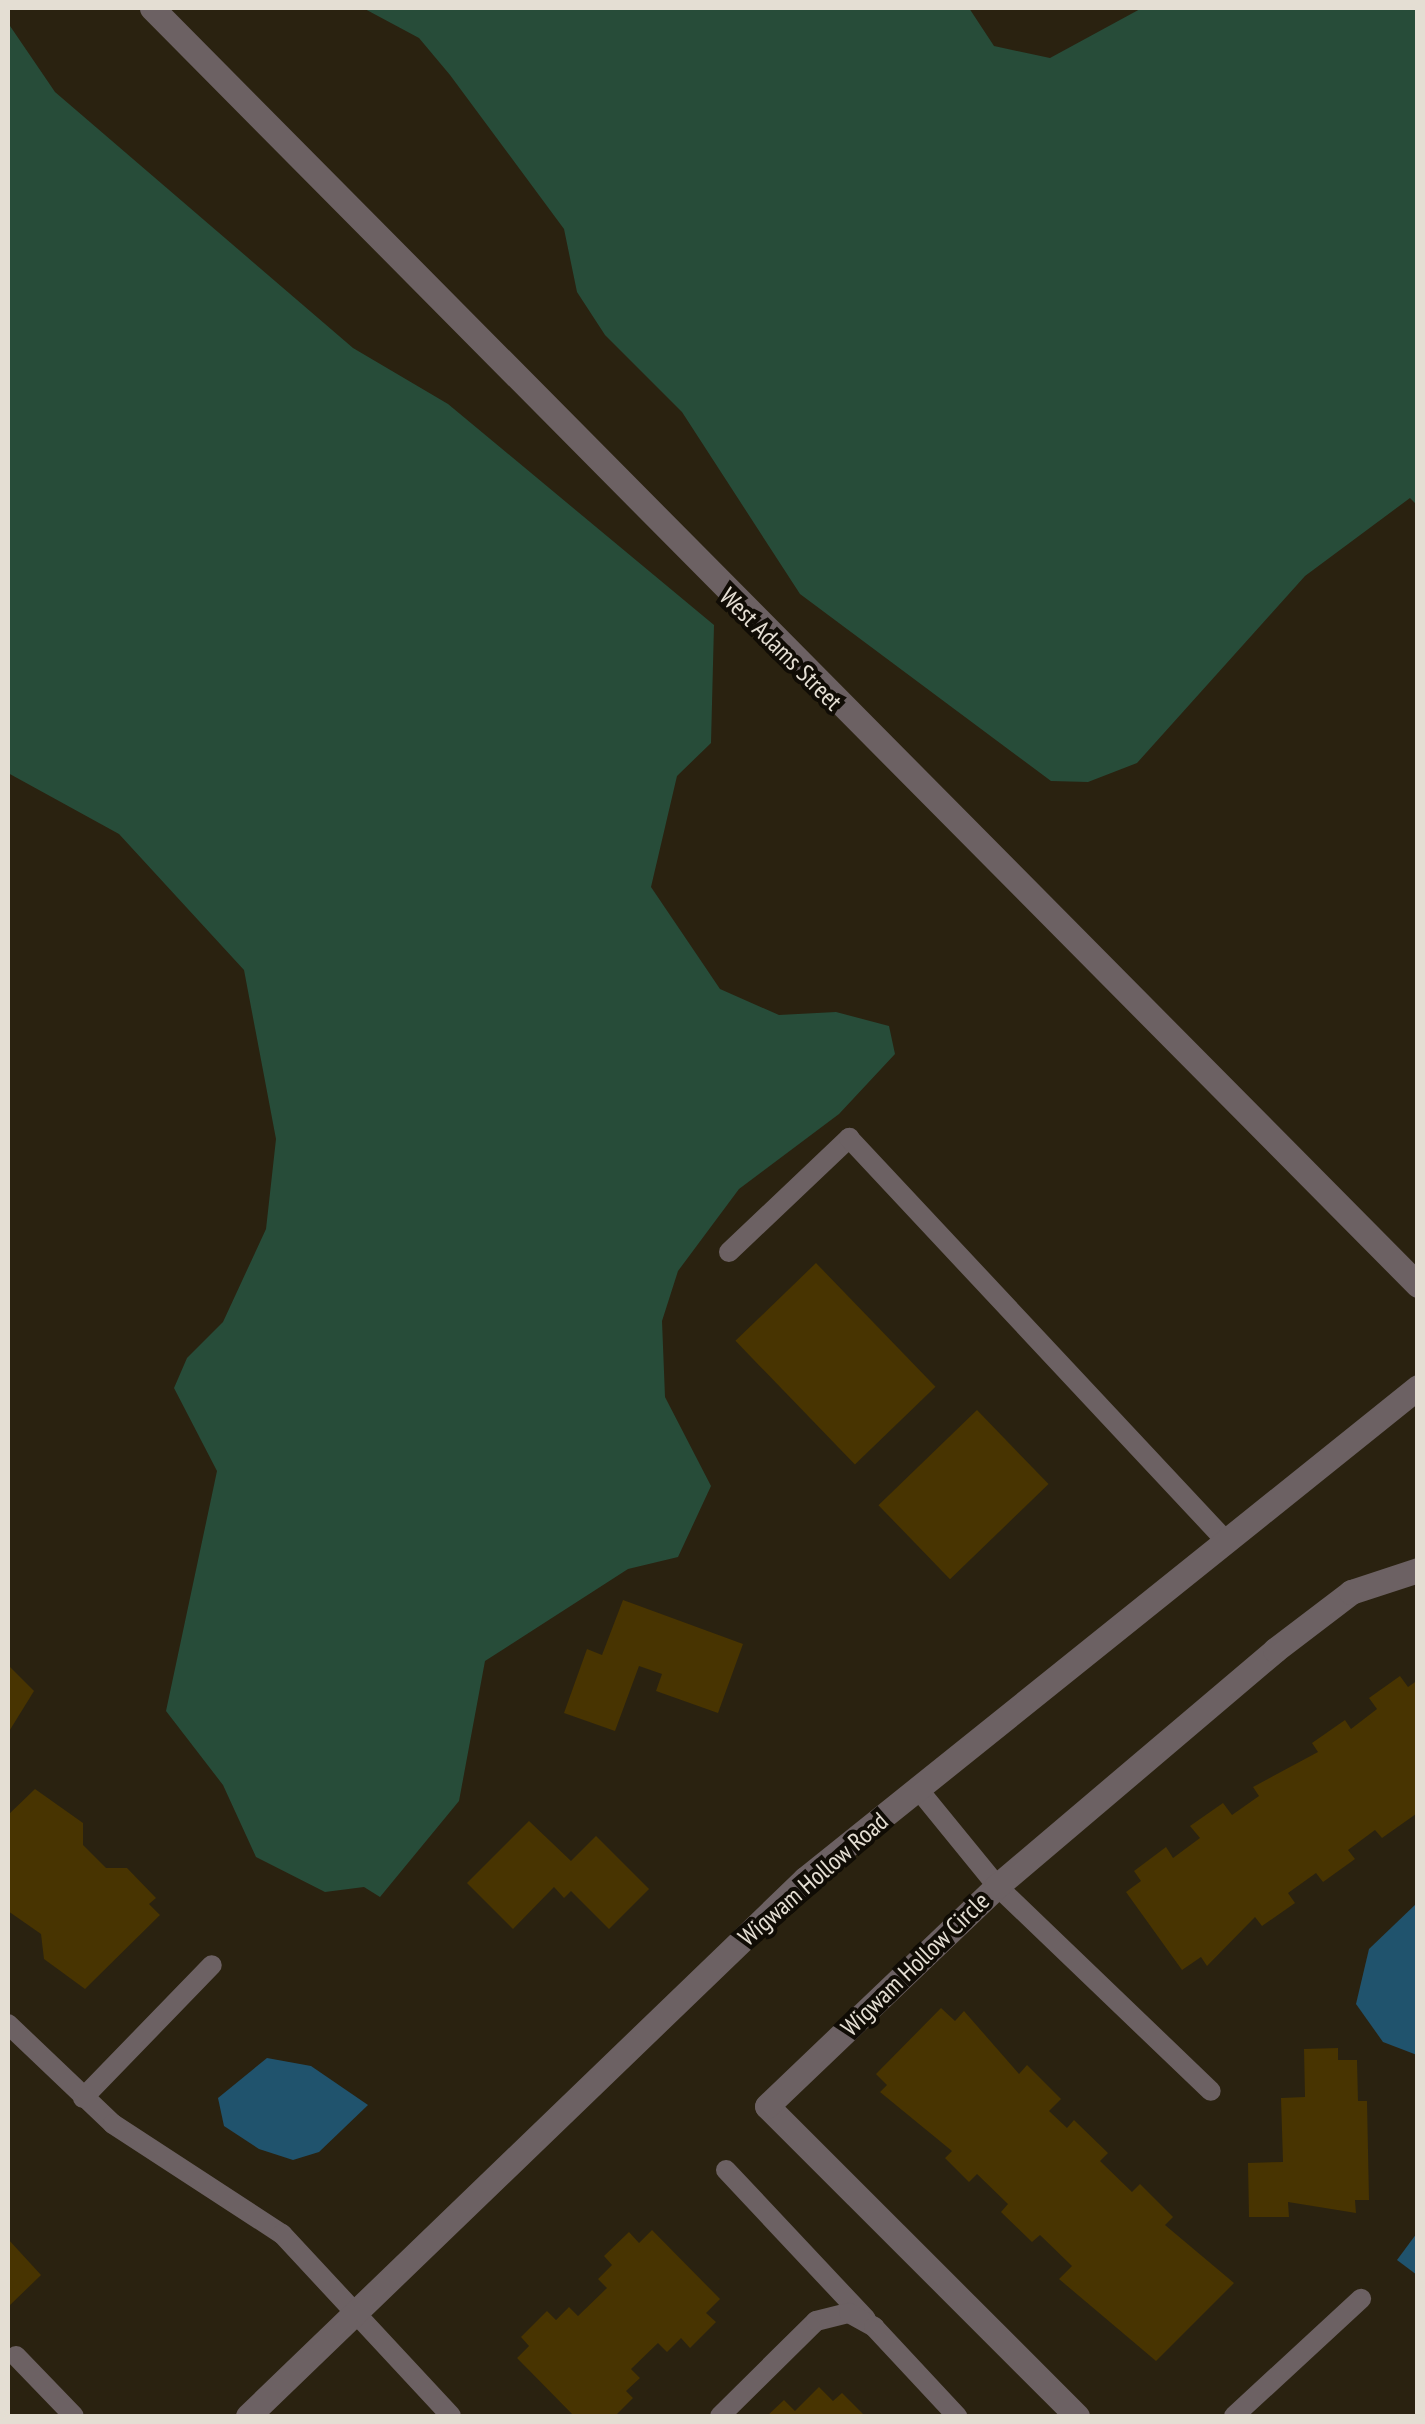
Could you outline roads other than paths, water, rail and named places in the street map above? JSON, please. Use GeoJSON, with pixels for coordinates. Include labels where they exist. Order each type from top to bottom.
{"type":"FeatureCollection","features":[{"type":"Feature","properties":{"kind":"street","name":"West Adams Street"},"geometry":{"type":"LineString","coordinates":[[152,8],[1418,1285]]}},
{"type":"Feature","properties":{"kind":"street","name":"Wigwam Hollow Road"},"geometry":{"type":"LineString","coordinates":[[248,2416],[805,1879],[1418,1387]]}},
{"type":"Feature","properties":{"kind":"street","name":"Wigwam Hollow Circle"},"geometry":{"type":"LineString","coordinates":[[1077,2416],[768,2106],[998,1886],[1351,1592],[1418,1570]]}},
{"type":"Feature","properties":{"kind":"lane"},"geometry":{"type":"LineString","coordinates":[[729,1252],[850,1138],[1226,1542]]}},
{"type":"Feature","properties":{"kind":"lane"},"geometry":{"type":"LineString","coordinates":[[918,1788],[998,1886],[1211,2091]]}},
{"type":"Feature","properties":{"kind":"lane"},"geometry":{"type":"LineString","coordinates":[[83,2098],[212,1965]]}},
{"type":"Feature","properties":{"kind":"lane"},"geometry":{"type":"LineString","coordinates":[[8,2024],[83,2098],[282,2234],[358,2310],[450,2416]]}},
{"type":"Feature","properties":{"kind":"lane"},"geometry":{"type":"LineString","coordinates":[[726,2170],[957,2416]]}},
{"type":"Feature","properties":{"kind":"lane"},"geometry":{"type":"LineString","coordinates":[[1234,2416],[1362,2299]]}},
{"type":"Feature","properties":{"kind":"lane"},"geometry":{"type":"LineString","coordinates":[[720,2416],[816,2321],[849,2314],[874,2327]]}},
{"type":"Feature","properties":{"kind":"lane"},"geometry":{"type":"LineString","coordinates":[[16,2356],[74,2416]]}},
{"type":"Feature","properties":{"kind":"water"},"geometry":{"type":"Polygon","coordinates":[[[1417,1903],[1417,2055],[1383,2042],[1356,2004],[1369,1949],[1417,1903]]]}},
{"type":"Feature","properties":{"kind":"water"},"geometry":{"type":"Polygon","coordinates":[[[267,2058],[311,2066],[368,2105],[319,2152],[293,2160],[259,2149],[224,2126],[218,2098],[267,2058]]]}},
{"type":"Feature","properties":{"kind":"water"},"geometry":{"type":"Polygon","coordinates":[[[1417,2233],[1418,2274],[1417,2275],[1397,2260],[1417,2233]]]}}]}
